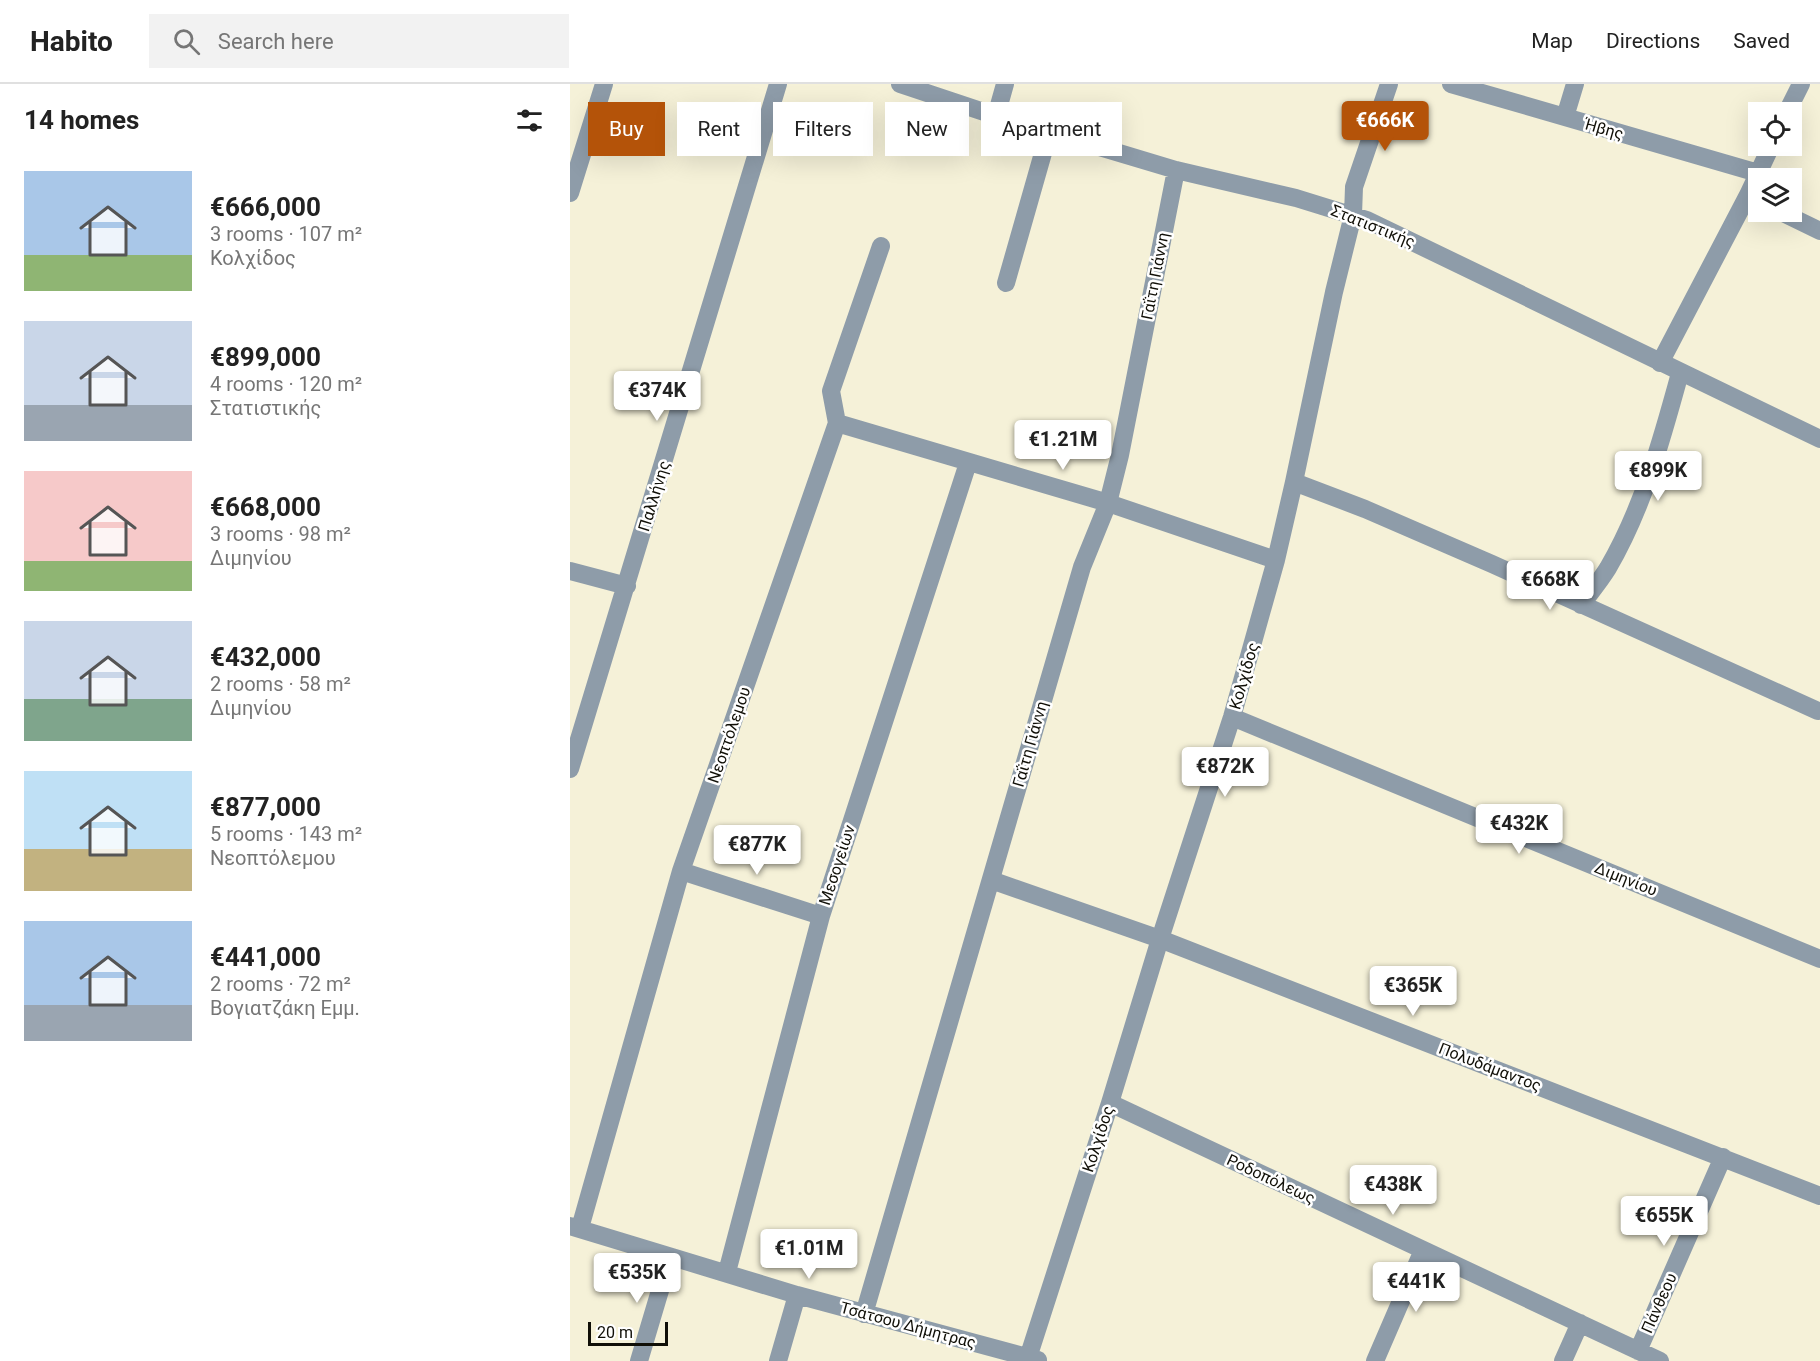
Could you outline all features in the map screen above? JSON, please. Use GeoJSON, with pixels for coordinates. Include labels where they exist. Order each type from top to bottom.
{"type":"FeatureCollection","features":[{"type":"Feature","properties":{"kind":"street"},"geometry":{"type":"LineString","coordinates":[[570,193],[604,84]]}},
{"type":"Feature","properties":{"kind":"street","name":"Παλλήνης"},"geometry":{"type":"LineString","coordinates":[[570,769],[778,84]]}},
{"type":"Feature","properties":{"kind":"street","name":"Στατιστικής"},"geometry":{"type":"LineString","coordinates":[[900,84],[981,111]]}},
{"type":"Feature","properties":{"kind":"street"},"geometry":{"type":"LineString","coordinates":[[1000,102],[1005,84]]}},
{"type":"Feature","properties":{"kind":"street","name":"Κολχίδος"},"geometry":{"type":"LineString","coordinates":[[1032,1360],[1160,939],[1232,717],[1276,560],[1353,215],[1354,187],[1389,84]]}},
{"type":"Feature","properties":{"kind":"street","name":"Ήβης"},"geometry":{"type":"LineString","coordinates":[[1451,84],[1748,170]]}},
{"type":"Feature","properties":{"kind":"street"},"geometry":{"type":"LineString","coordinates":[[1564,117],[1575,84]]}},
{"type":"Feature","properties":{"kind":"street"},"geometry":{"type":"LineString","coordinates":[[1792,102],[1801,84]]}},
{"type":"Feature","properties":{"kind":"street","name":"Στατιστικής"},"geometry":{"type":"LineString","coordinates":[[1122,154],[1176,170],[1296,198],[1353,215],[1403,236],[1680,373],[1820,439]]}},
{"type":"Feature","properties":{"kind":"street"},"geometry":{"type":"LineString","coordinates":[[1006,283],[1043,156]]}},
{"type":"Feature","properties":{"kind":"street","name":"Γαΐτη Γιάννη"},"geometry":{"type":"LineString","coordinates":[[864,1314],[1082,567],[1108,503],[1120,455],[1176,170]]}},
{"type":"Feature","properties":{"kind":"street"},"geometry":{"type":"LineString","coordinates":[[1660,363],[1748,207]]}},
{"type":"Feature","properties":{"kind":"street"},"geometry":{"type":"LineString","coordinates":[[1802,222],[1820,231]]}},
{"type":"Feature","properties":{"kind":"street","name":"Νεοπτόλεμου"},"geometry":{"type":"LineString","coordinates":[[575,1227],[681,871],[837,423],[831,391],[881,246]]}},
{"type":"Feature","properties":{"kind":"street"},"geometry":{"type":"LineString","coordinates":[[1581,605],[1608,568],[1634,515],[1665,428],[1680,373]]}},
{"type":"Feature","properties":{"kind":"street"},"geometry":{"type":"LineString","coordinates":[[837,423],[1108,503],[1276,560]]}},
{"type":"Feature","properties":{"kind":"street","name":"Μεσογείων"},"geometry":{"type":"LineString","coordinates":[[727,1272],[821,916],[968,463]]}},
{"type":"Feature","properties":{"kind":"street"},"geometry":{"type":"LineString","coordinates":[[1294,482],[1365,509],[1818,711]]}},
{"type":"Feature","properties":{"kind":"street"},"geometry":{"type":"LineString","coordinates":[[570,571],[627,586]]}},
{"type":"Feature","properties":{"kind":"street","name":"Διμηνίου"},"geometry":{"type":"LineString","coordinates":[[1232,717],[1820,959]]}},
{"type":"Feature","properties":{"kind":"street"},"geometry":{"type":"LineString","coordinates":[[681,871],[821,916]]}},
{"type":"Feature","properties":{"kind":"street","name":"Πολυδάμαντος"},"geometry":{"type":"LineString","coordinates":[[991,880],[1160,939],[1820,1196]]}},
{"type":"Feature","properties":{"kind":"street","name":"Ροδοπόλεως"},"geometry":{"type":"LineString","coordinates":[[1110,1103],[1660,1361]]}},
{"type":"Feature","properties":{"kind":"street","name":"Πάνθεου"},"geometry":{"type":"LineString","coordinates":[[1638,1351],[1723,1157]]}},
{"type":"Feature","properties":{"kind":"street","name":"Τσάτσου Δήμητρας"},"geometry":{"type":"LineString","coordinates":[[575,1227],[797,1295],[1032,1360]]}},
{"type":"Feature","properties":{"kind":"street"},"geometry":{"type":"LineString","coordinates":[[1375,1361],[1423,1250]]}},
{"type":"Feature","properties":{"kind":"street"},"geometry":{"type":"LineString","coordinates":[[639,1361],[670,1257]]}},
{"type":"Feature","properties":{"kind":"street"},"geometry":{"type":"LineString","coordinates":[[778,1361],[797,1295]]}},
{"type":"Feature","properties":{"kind":"street"},"geometry":{"type":"LineString","coordinates":[[1563,1361],[1580,1323]]}}]}
